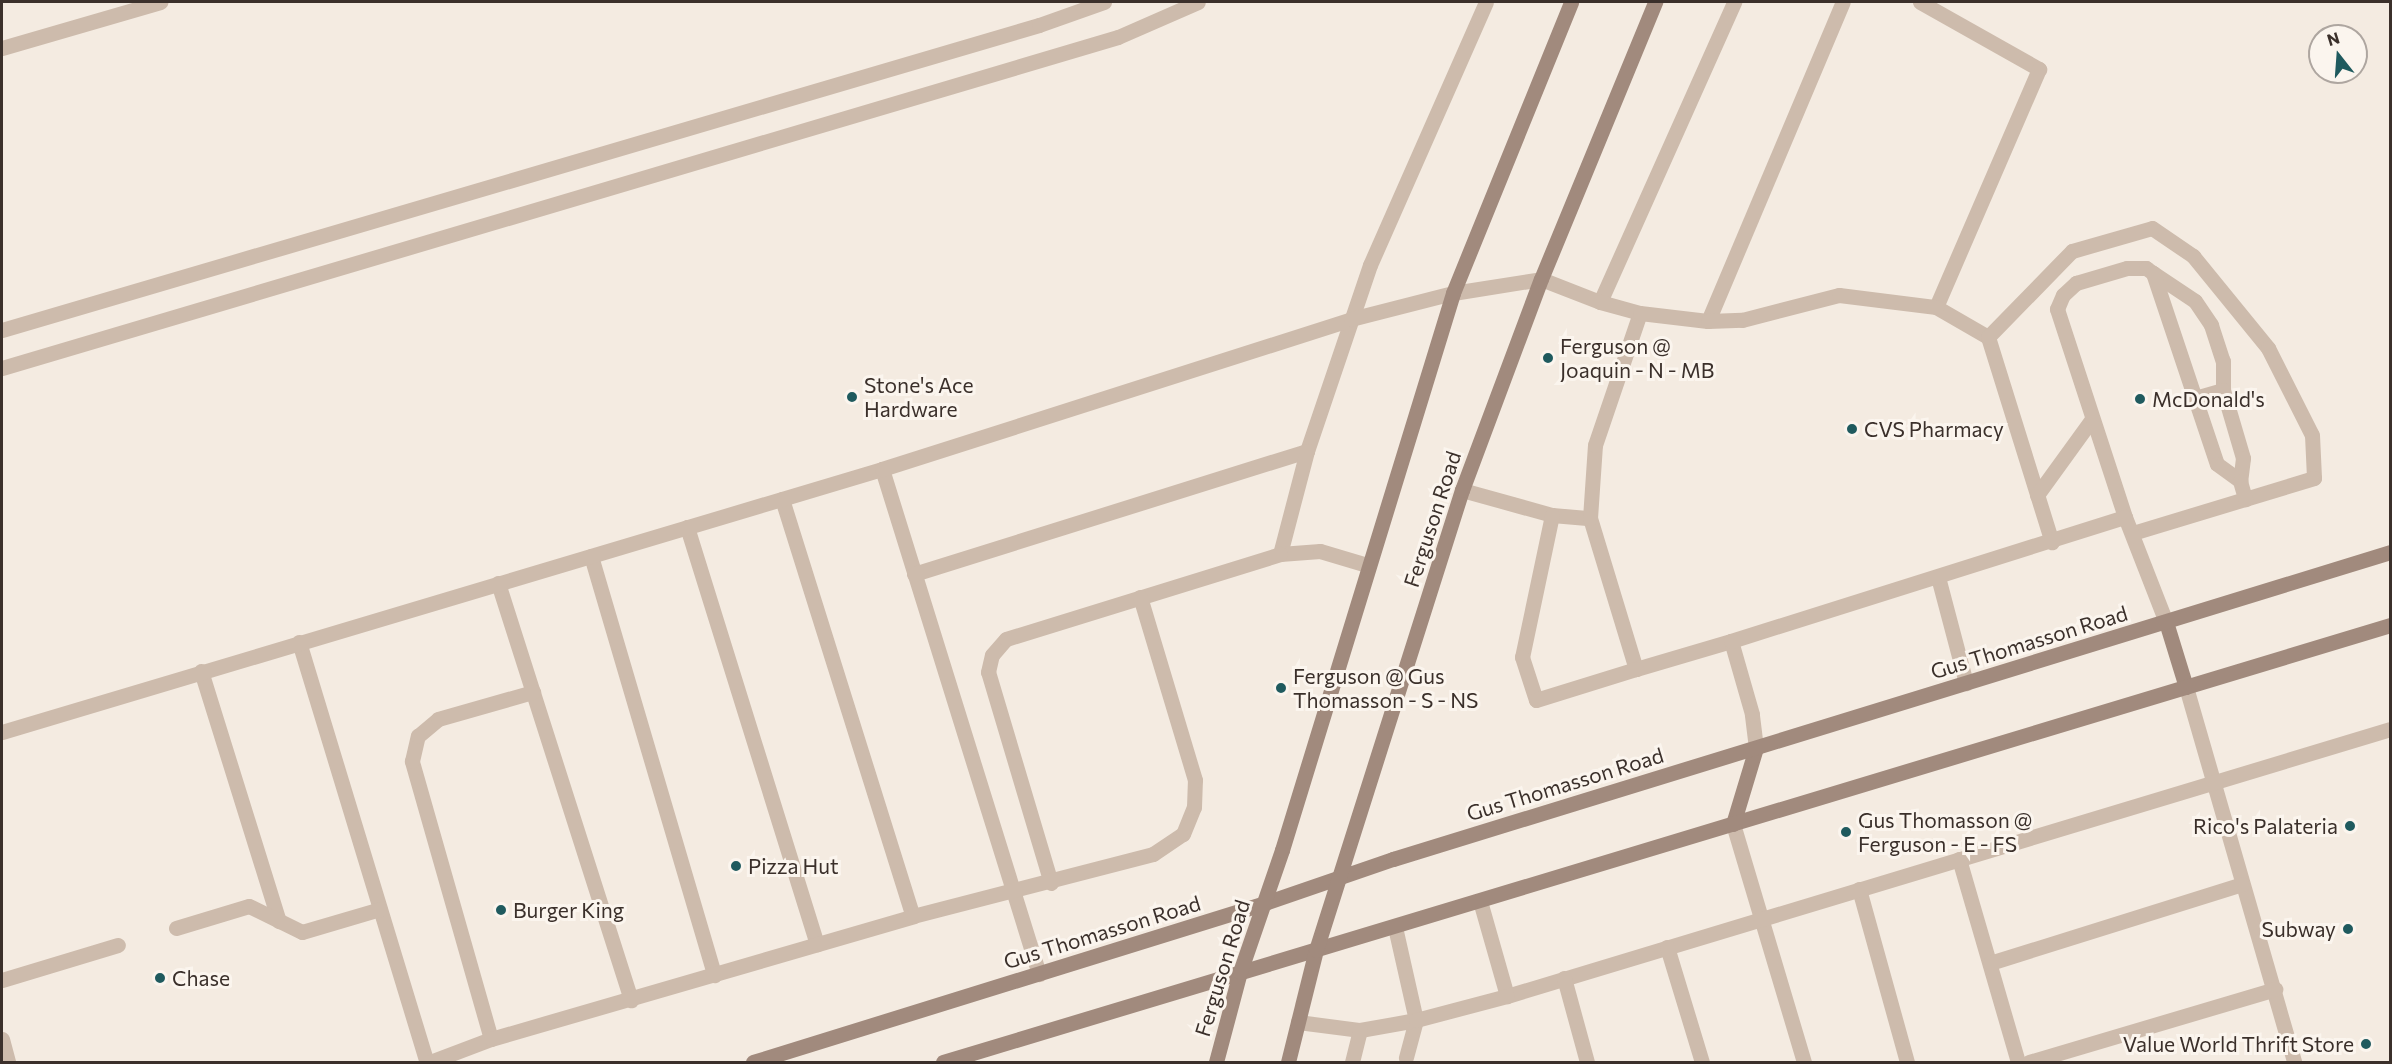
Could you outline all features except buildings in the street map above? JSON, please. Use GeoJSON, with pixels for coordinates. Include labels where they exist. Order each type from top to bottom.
{"type":"FeatureCollection","features":[{"type":"Feature","properties":{"kind":"main road","name":"Ferguson Road"},"geometry":{"type":"LineString","coordinates":[[1216,1062],[1240,972],[1453,292],[1571,2]]}},
{"type":"Feature","properties":{"kind":"main road","name":"Ferguson Road"},"geometry":{"type":"LineString","coordinates":[[1288,1062],[1316,950],[1462,490],[1540,279],[1655,2]]}},
{"type":"Feature","properties":{"kind":"main road","name":"Gus Thomasson Road"},"geometry":{"type":"LineString","coordinates":[[753,1062],[2391,552]]}},
{"type":"Feature","properties":{"kind":"main road"},"geometry":{"type":"LineString","coordinates":[[2166,621],[2186,687]]}},
{"type":"Feature","properties":{"kind":"main road"},"geometry":{"type":"LineString","coordinates":[[944,1062],[978,1057],[1240,972],[2391,625]]}},
{"type":"Feature","properties":{"kind":"main road"},"geometry":{"type":"LineString","coordinates":[[1733,824],[1756,748]]}},
{"type":"Feature","properties":{"kind":"street"},"geometry":{"type":"LineString","coordinates":[[2,48],[160,2]]}},
{"type":"Feature","properties":{"kind":"street"},"geometry":{"type":"LineString","coordinates":[[2,330],[1028,28],[1104,2]]}},
{"type":"Feature","properties":{"kind":"street"},"geometry":{"type":"LineString","coordinates":[[2,368],[1118,38],[1198,2]]}},
{"type":"Feature","properties":{"kind":"street"},"geometry":{"type":"LineString","coordinates":[[1280,554],[1307,451],[1370,265],[1486,2]]}},
{"type":"Feature","properties":{"kind":"street"},"geometry":{"type":"LineString","coordinates":[[1600,302],[1734,2]]}},
{"type":"Feature","properties":{"kind":"street"},"geometry":{"type":"LineString","coordinates":[[1708,321],[1843,2]]}},
{"type":"Feature","properties":{"kind":"street"},"geometry":{"type":"LineString","coordinates":[[1920,2],[2039,69],[1936,307]]}},
{"type":"Feature","properties":{"kind":"street"},"geometry":{"type":"LineString","coordinates":[[1988,337],[2072,250],[2152,228],[2193,256],[2268,348],[2312,435],[2314,478],[2133,533]]}},
{"type":"Feature","properties":{"kind":"street"},"geometry":{"type":"LineString","coordinates":[[2166,621],[2125,517],[2057,309],[2062,295],[2076,283],[2127,268],[2146,268],[2195,301],[2211,326],[2223,361],[2223,390],[2243,458],[2240,481],[2245,499]]}},
{"type":"Feature","properties":{"kind":"street"},"geometry":{"type":"LineString","coordinates":[[2153,273],[2217,464],[2240,481]]}},
{"type":"Feature","properties":{"kind":"street"},"geometry":{"type":"LineString","coordinates":[[2,732],[882,469],[1351,319],[1453,292],[1540,279],[1600,302],[1640,313],[1708,321],[1742,320],[1839,295],[1936,307],[1988,337],[2052,542]]}},
{"type":"Feature","properties":{"kind":"street"},"geometry":{"type":"LineString","coordinates":[[1636,669],[1590,518],[1595,444],[1640,313]]}},
{"type":"Feature","properties":{"kind":"street"},"geometry":{"type":"LineString","coordinates":[[2195,398],[2223,390]]}},
{"type":"Feature","properties":{"kind":"street"},"geometry":{"type":"LineString","coordinates":[[2037,495],[2092,419]]}},
{"type":"Feature","properties":{"kind":"street"},"geometry":{"type":"LineString","coordinates":[[914,574],[1307,451]]}},
{"type":"Feature","properties":{"kind":"street"},"geometry":{"type":"LineString","coordinates":[[882,469],[1039,974]]}},
{"type":"Feature","properties":{"kind":"street"},"geometry":{"type":"LineString","coordinates":[[1462,490],[1552,515],[1590,518]]}},
{"type":"Feature","properties":{"kind":"street"},"geometry":{"type":"LineString","coordinates":[[782,499],[913,916]]}},
{"type":"Feature","properties":{"kind":"street"},"geometry":{"type":"LineString","coordinates":[[1552,515],[1522,657],[1536,700],[2052,542],[2125,517]]}},
{"type":"Feature","properties":{"kind":"street"},"geometry":{"type":"LineString","coordinates":[[687,527],[817,944]]}},
{"type":"Feature","properties":{"kind":"street"},"geometry":{"type":"LineString","coordinates":[[1051,883],[988,672],[992,655],[1006,639],[1280,554],[1320,551],[1367,566]]}},
{"type":"Feature","properties":{"kind":"street"},"geometry":{"type":"LineString","coordinates":[[591,556],[714,975]]}},
{"type":"Feature","properties":{"kind":"street"},"geometry":{"type":"LineString","coordinates":[[1938,577],[1966,683]]}},
{"type":"Feature","properties":{"kind":"street"},"geometry":{"type":"LineString","coordinates":[[498,583],[631,1000]]}},
{"type":"Feature","properties":{"kind":"street"},"geometry":{"type":"LineString","coordinates":[[299,642],[429,1062],[491,1040],[913,916],[1051,883],[1153,854],[1183,834],[1194,807],[1195,780],[1140,597]]}},
{"type":"Feature","properties":{"kind":"street"},"geometry":{"type":"LineString","coordinates":[[1731,641],[1752,714],[1756,748]]}},
{"type":"Feature","properties":{"kind":"street"},"geometry":{"type":"LineString","coordinates":[[201,671],[279,921]]}},
{"type":"Feature","properties":{"kind":"street"},"geometry":{"type":"LineString","coordinates":[[2186,687],[2212,784],[2275,989],[2294,1062]]}},
{"type":"Feature","properties":{"kind":"street"},"geometry":{"type":"LineString","coordinates":[[491,1040],[412,761],[418,736],[438,719],[533,692]]}},
{"type":"Feature","properties":{"kind":"street"},"geometry":{"type":"LineString","coordinates":[[1298,1022],[1360,1030],[1416,1020],[1507,996],[2391,729]]}},
{"type":"Feature","properties":{"kind":"street"},"geometry":{"type":"LineString","coordinates":[[1733,824],[1804,1062]]}},
{"type":"Feature","properties":{"kind":"street"},"geometry":{"type":"LineString","coordinates":[[1959,859],[2018,1062]]}},
{"type":"Feature","properties":{"kind":"street"},"geometry":{"type":"LineString","coordinates":[[1990,963],[2242,884]]}},
{"type":"Feature","properties":{"kind":"street"},"geometry":{"type":"LineString","coordinates":[[1859,889],[1907,1062]]}},
{"type":"Feature","properties":{"kind":"street"},"geometry":{"type":"LineString","coordinates":[[1480,901],[1507,996]]}},
{"type":"Feature","properties":{"kind":"street"},"geometry":{"type":"LineString","coordinates":[[176,928],[249,906],[302,932],[380,909]]}},
{"type":"Feature","properties":{"kind":"street"},"geometry":{"type":"LineString","coordinates":[[1395,927],[1416,1020],[1406,1058]]}},
{"type":"Feature","properties":{"kind":"street"},"geometry":{"type":"LineString","coordinates":[[2,980],[118,945]]}},
{"type":"Feature","properties":{"kind":"street"},"geometry":{"type":"LineString","coordinates":[[1667,947],[1702,1062]]}},
{"type":"Feature","properties":{"kind":"street"},"geometry":{"type":"LineString","coordinates":[[1564,978],[1587,1062]]}},
{"type":"Feature","properties":{"kind":"street"},"geometry":{"type":"LineString","coordinates":[[2029,1062],[2275,989]]}},
{"type":"Feature","properties":{"kind":"street"},"geometry":{"type":"LineString","coordinates":[[1352,1062],[1360,1030]]}},
{"type":"Feature","properties":{"kind":"street"},"geometry":{"type":"LineString","coordinates":[[2,1039],[8,1062]]}},
{"type":"Feature","properties":{"kind":"place","name":"Ferguson @ Joaquin - N - MB"},"geometry":{"type":"Point","coordinates":[1548,358]}},
{"type":"Feature","properties":{"kind":"place","name":"Stone's Ace Hardware"},"geometry":{"type":"Point","coordinates":[852,397]}},
{"type":"Feature","properties":{"kind":"place","name":"McDonald's"},"geometry":{"type":"Point","coordinates":[2140,399]}},
{"type":"Feature","properties":{"kind":"place","name":"CVS Pharmacy"},"geometry":{"type":"Point","coordinates":[1852,429]}},
{"type":"Feature","properties":{"kind":"place","name":"Ferguson @ Gus Thomasson - S - NS"},"geometry":{"type":"Point","coordinates":[1281,688]}},
{"type":"Feature","properties":{"kind":"place","name":"Rico's Palateria"},"geometry":{"type":"Point","coordinates":[2350,826]}},
{"type":"Feature","properties":{"kind":"place","name":"Gus Thomasson @ Ferguson - E - FS"},"geometry":{"type":"Point","coordinates":[1846,832]}},
{"type":"Feature","properties":{"kind":"place","name":"Pizza Hut"},"geometry":{"type":"Point","coordinates":[736,866]}},
{"type":"Feature","properties":{"kind":"place","name":"Burger King"},"geometry":{"type":"Point","coordinates":[501,910]}},
{"type":"Feature","properties":{"kind":"place","name":"Subway"},"geometry":{"type":"Point","coordinates":[2348,929]}},
{"type":"Feature","properties":{"kind":"place","name":"Chase"},"geometry":{"type":"Point","coordinates":[160,978]}},
{"type":"Feature","properties":{"kind":"place","name":"Value World Thrift Store"},"geometry":{"type":"Point","coordinates":[2366,1044]}}]}
